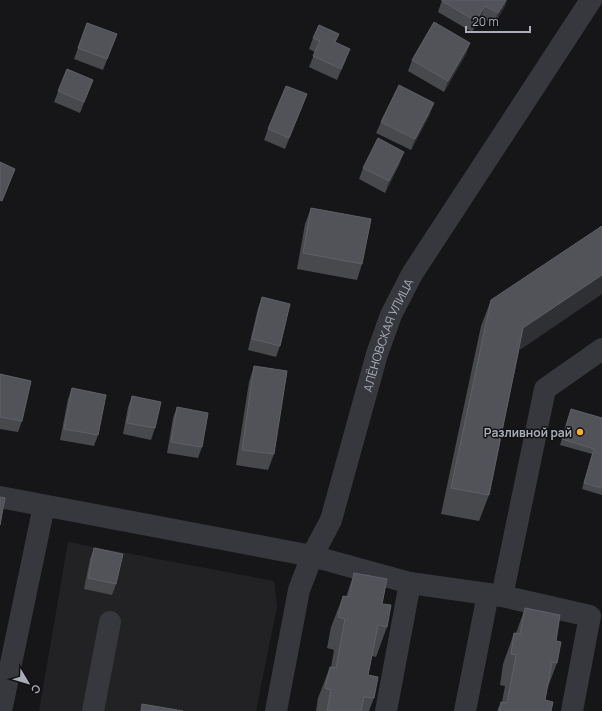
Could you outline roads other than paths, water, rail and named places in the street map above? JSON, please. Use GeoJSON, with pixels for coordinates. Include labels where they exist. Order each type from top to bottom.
{"type":"FeatureCollection","features":[{"type":"Feature","properties":{"kind":"street","name":"АЛЁНОВСКАЯ УЛИЦА"},"geometry":{"type":"LineString","coordinates":[[276,711],[299,590],[312,556],[331,520],[376,354],[392,315],[412,274],[590,0]]}},
{"type":"Feature","properties":{"kind":"street"},"geometry":{"type":"LineString","coordinates":[[596,0],[602,1]]}},
{"type":"Feature","properties":{"kind":"street"},"geometry":{"type":"LineString","coordinates":[[465,711],[545,389],[602,349]]}},
{"type":"Feature","properties":{"kind":"street"},"geometry":{"type":"LineString","coordinates":[[0,497],[312,556],[410,583],[495,595],[596,617],[572,711]]}},
{"type":"Feature","properties":{"kind":"street"},"geometry":{"type":"LineString","coordinates":[[1,711],[44,506]]}},
{"type":"Feature","properties":{"kind":"street"},"geometry":{"type":"LineString","coordinates":[[386,711],[410,583]]}},
{"type":"Feature","properties":{"kind":"street"},"geometry":{"type":"LineString","coordinates":[[93,711],[110,622]]}},
{"type":"Feature","properties":{"kind":"place","name":"Разливной рай"},"geometry":{"type":"Point","coordinates":[580,432]}}]}
